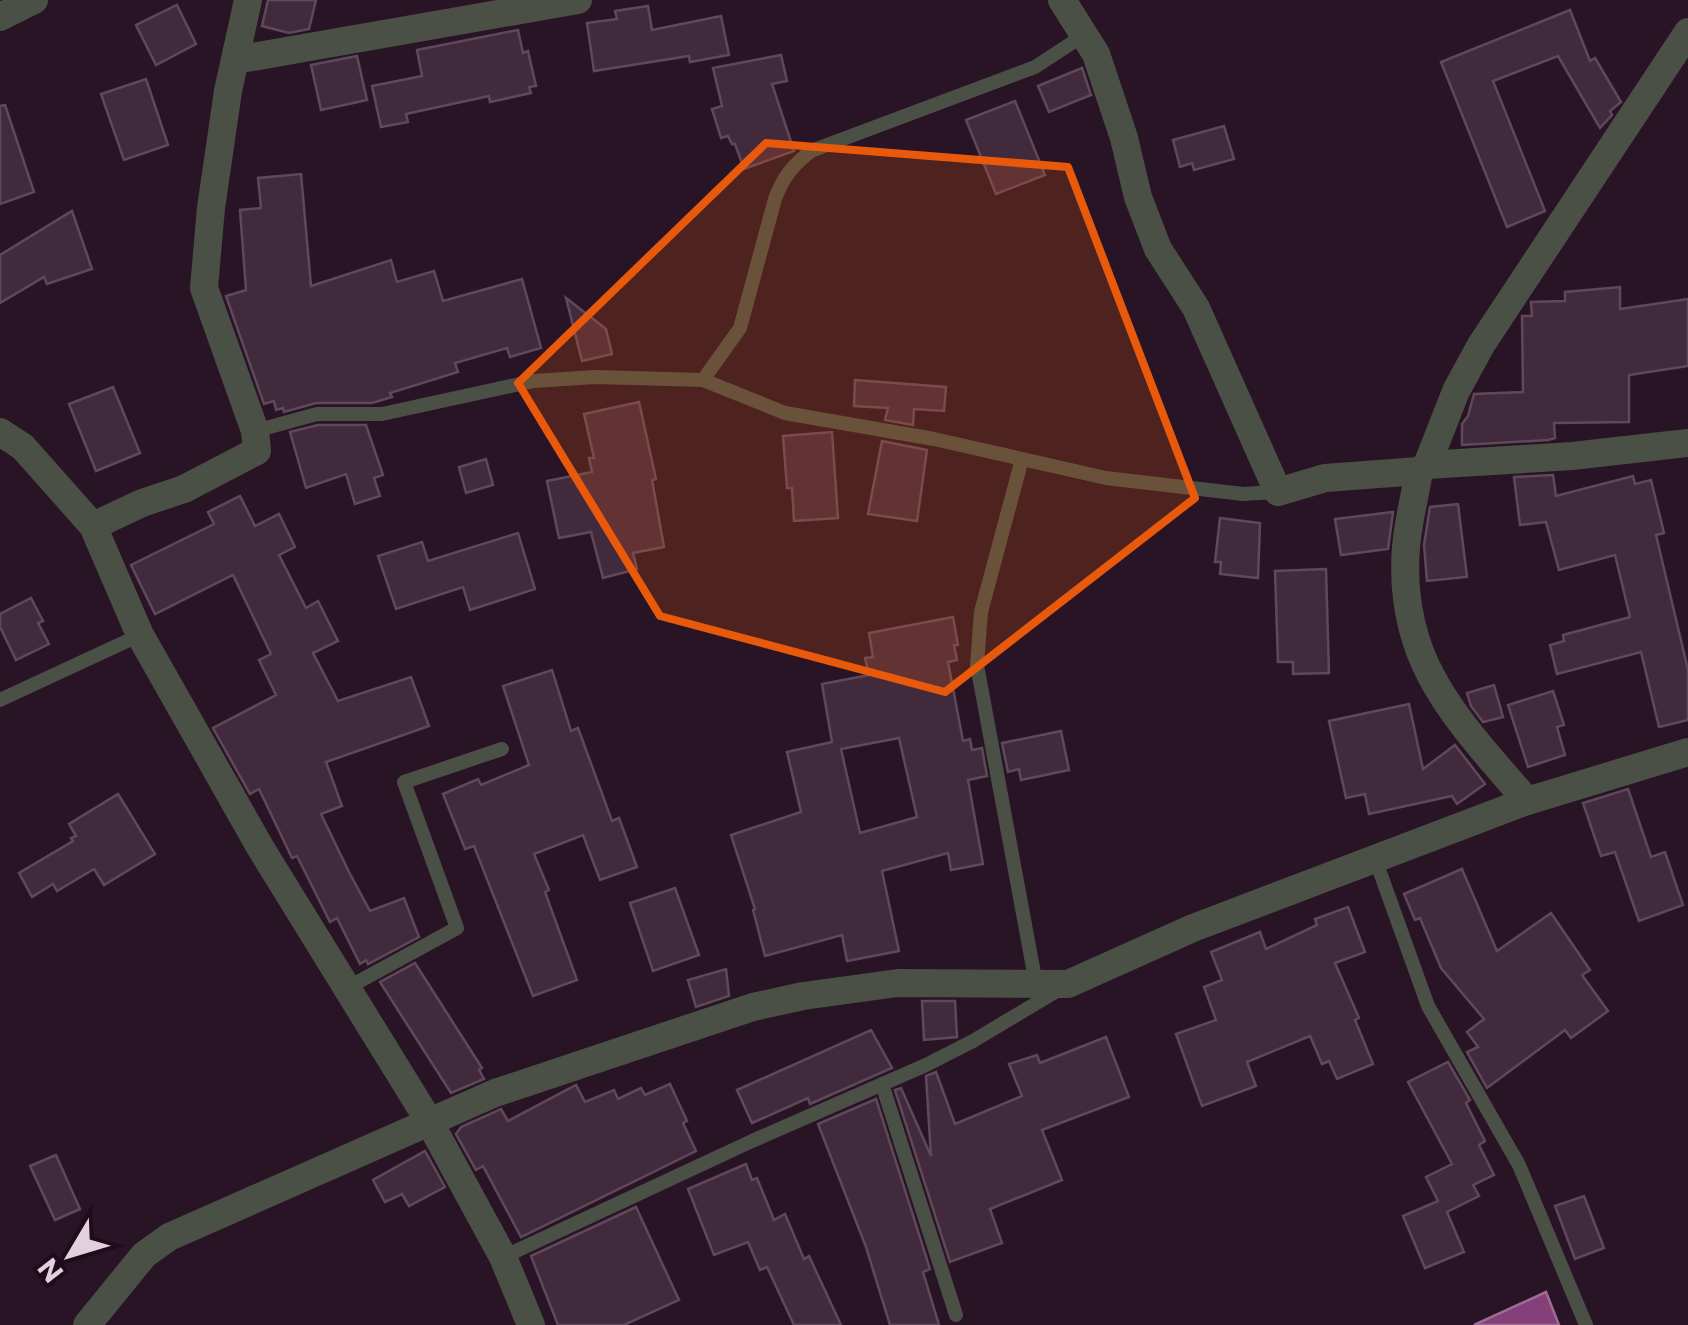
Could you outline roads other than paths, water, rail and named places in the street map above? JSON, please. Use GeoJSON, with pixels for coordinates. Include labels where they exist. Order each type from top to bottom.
{"type":"FeatureCollection","features":[{"type":"Feature","properties":{"kind":"street"},"geometry":{"type":"LineString","coordinates":[[0,17],[34,0]]}},
{"type":"Feature","properties":{"kind":"street"},"geometry":{"type":"LineString","coordinates":[[93,526],[184,489],[256,451],[254,432],[204,288],[211,208],[248,0]]}},
{"type":"Feature","properties":{"kind":"street"},"geometry":{"type":"LineString","coordinates":[[235,60],[578,0]]}},
{"type":"Feature","properties":{"kind":"street"},"geometry":{"type":"LineString","coordinates":[[1062,0],[1096,54],[1124,138],[1138,197],[1158,249],[1196,308],[1278,492],[1325,478],[1688,442]]}},
{"type":"Feature","properties":{"kind":"street"},"geometry":{"type":"LineString","coordinates":[[1527,801],[1455,716],[1423,666],[1410,618],[1406,549],[1423,468],[1481,345],[1688,32]]}},
{"type":"Feature","properties":{"kind":"street"},"geometry":{"type":"LineString","coordinates":[[0,432],[23,448],[93,526],[140,635],[260,847],[429,1120],[502,1257],[531,1325]]}},
{"type":"Feature","properties":{"kind":"street"},"geometry":{"type":"LineString","coordinates":[[87,1325],[144,1255],[169,1237],[495,1093],[753,1007],[803,996],[898,983],[1068,984],[1193,928],[1527,801],[1688,752]]}},
{"type":"Feature","properties":{"kind":"lane"},"geometry":{"type":"LineString","coordinates":[[702,380],[740,328],[775,199],[782,179],[793,165],[811,151],[1035,67],[1084,35]]}},
{"type":"Feature","properties":{"kind":"lane"},"geometry":{"type":"LineString","coordinates":[[254,432],[316,414],[382,414],[534,381],[595,376],[702,380],[785,412],[934,439],[1106,478],[1243,494],[1278,492]]}},
{"type":"Feature","properties":{"kind":"lane"},"geometry":{"type":"LineString","coordinates":[[1022,459],[980,612],[977,665],[1036,984]]}},
{"type":"Feature","properties":{"kind":"lane"},"geometry":{"type":"LineString","coordinates":[[0,700],[140,635]]}},
{"type":"Feature","properties":{"kind":"lane"},"geometry":{"type":"LineString","coordinates":[[347,988],[457,928],[404,782],[502,749]]}},
{"type":"Feature","properties":{"kind":"lane"},"geometry":{"type":"LineString","coordinates":[[1376,861],[1428,1006],[1519,1165],[1586,1325]]}},
{"type":"Feature","properties":{"kind":"lane"},"geometry":{"type":"LineString","coordinates":[[502,1257],[973,1041],[1068,984]]}},
{"type":"Feature","properties":{"kind":"lane"},"geometry":{"type":"LineString","coordinates":[[882,1084],[956,1315]]}}]}
